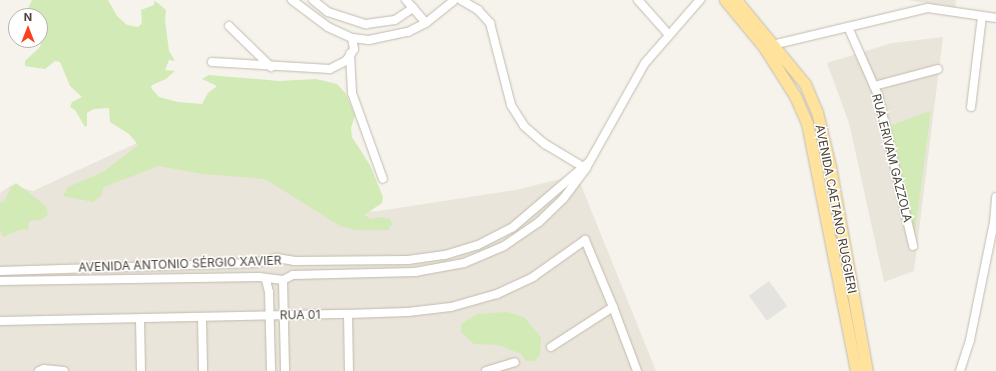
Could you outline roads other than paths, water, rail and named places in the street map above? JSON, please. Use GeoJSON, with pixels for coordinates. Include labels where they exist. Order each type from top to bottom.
{"type":"FeatureCollection","features":[{"type":"Feature","properties":{"kind":"main road","name":"AVENIDA CAETANO RUGGIERI"},"geometry":{"type":"LineString","coordinates":[[725,0],[764,47],[795,96],[807,123],[856,371]]}},
{"type":"Feature","properties":{"kind":"main road","name":"AVENIDA CAETANO RUGGIERI"},"geometry":{"type":"LineString","coordinates":[[736,0],[775,45],[804,84],[817,112],[830,166],[867,371]]}},
{"type":"Feature","properties":{"kind":"street"},"geometry":{"type":"LineString","coordinates":[[292,0],[328,27],[352,38],[369,40],[397,36],[426,23],[454,0]]}},
{"type":"Feature","properties":{"kind":"street"},"geometry":{"type":"LineString","coordinates":[[313,0],[328,12],[366,24],[395,20],[413,8]]}},
{"type":"Feature","properties":{"kind":"street"},"geometry":{"type":"LineString","coordinates":[[406,0],[426,23]]}},
{"type":"Feature","properties":{"kind":"street"},"geometry":{"type":"LineString","coordinates":[[461,0],[478,10],[490,23],[511,105],[524,126],[545,144],[585,166],[645,64],[700,0]]}},
{"type":"Feature","properties":{"kind":"street"},"geometry":{"type":"LineString","coordinates":[[638,0],[669,35]]}},
{"type":"Feature","properties":{"kind":"street"},"geometry":{"type":"LineString","coordinates":[[764,47],[928,8],[996,18]]}},
{"type":"Feature","properties":{"kind":"street"},"geometry":{"type":"LineString","coordinates":[[971,106],[982,16]]}},
{"type":"Feature","properties":{"kind":"street"},"geometry":{"type":"LineString","coordinates":[[229,26],[270,67]]}},
{"type":"Feature","properties":{"kind":"street","name":"RUA ERIVAM GAZZOLA"},"geometry":{"type":"LineString","coordinates":[[848,27],[874,86],[913,246]]}},
{"type":"Feature","properties":{"kind":"street"},"geometry":{"type":"LineString","coordinates":[[212,62],[270,67],[330,69],[340,66],[354,49],[352,38]]}},
{"type":"Feature","properties":{"kind":"street"},"geometry":{"type":"LineString","coordinates":[[350,54],[352,93],[383,179]]}},
{"type":"Feature","properties":{"kind":"street"},"geometry":{"type":"LineString","coordinates":[[874,86],[938,69]]}},
{"type":"Feature","properties":{"kind":"street","name":"AVENIDA ANTONIO SÉRGIO XAVIER"},"geometry":{"type":"LineString","coordinates":[[0,271],[256,263],[276,258],[294,261],[408,260],[445,255],[478,245],[513,227],[541,205],[585,166]]}},
{"type":"Feature","properties":{"kind":"street","name":"AVENIDA ANTONIO SÉRGIO XAVIER"},"geometry":{"type":"LineString","coordinates":[[0,281],[262,278],[283,280],[293,275],[415,272],[464,263],[504,246],[539,222],[563,199],[585,166]]}},
{"type":"Feature","properties":{"kind":"street"},"geometry":{"type":"LineString","coordinates":[[960,371],[970,340],[996,197]]}},
{"type":"Feature","properties":{"kind":"street","name":"RUA 01"},"geometry":{"type":"LineString","coordinates":[[0,321],[348,314],[408,312],[451,307],[497,294],[533,277],[582,241],[586,241],[613,307]]}},
{"type":"Feature","properties":{"kind":"street"},"geometry":{"type":"LineString","coordinates":[[293,275],[294,261]]}},
{"type":"Feature","properties":{"kind":"street"},"geometry":{"type":"LineString","coordinates":[[256,263],[262,278],[270,316],[271,371]]}},
{"type":"Feature","properties":{"kind":"street"},"geometry":{"type":"LineString","coordinates":[[283,280],[285,371]]}},
{"type":"Feature","properties":{"kind":"street"},"geometry":{"type":"LineString","coordinates":[[551,347],[613,307],[637,371]]}},
{"type":"Feature","properties":{"kind":"street"},"geometry":{"type":"LineString","coordinates":[[348,314],[349,371]]}},
{"type":"Feature","properties":{"kind":"street"},"geometry":{"type":"LineString","coordinates":[[202,318],[203,371]]}},
{"type":"Feature","properties":{"kind":"street"},"geometry":{"type":"LineString","coordinates":[[140,319],[141,371]]}},
{"type":"Feature","properties":{"kind":"street"},"geometry":{"type":"LineString","coordinates":[[486,371],[515,362]]}},
{"type":"Feature","properties":{"kind":"street"},"geometry":{"type":"LineString","coordinates":[[39,371],[59,369],[64,371]]}}]}
